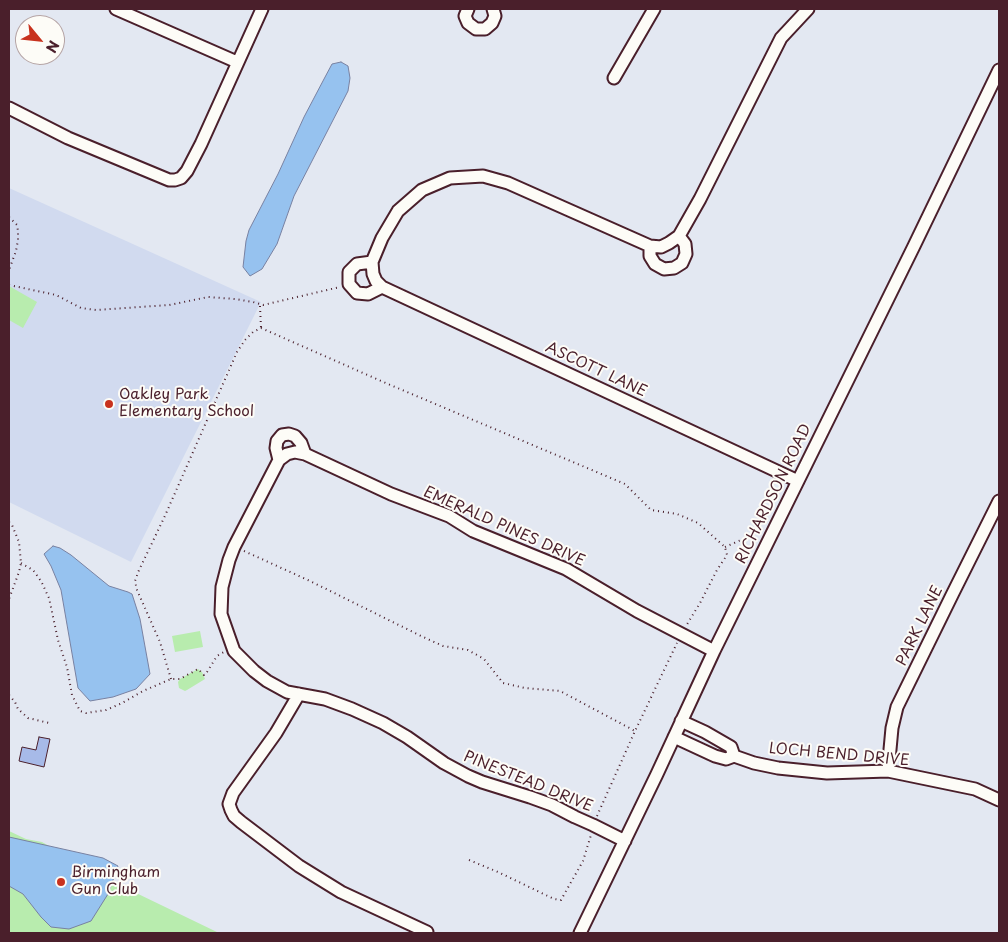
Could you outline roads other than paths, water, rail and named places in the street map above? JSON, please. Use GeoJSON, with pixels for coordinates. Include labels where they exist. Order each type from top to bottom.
{"type":"FeatureCollection","features":[{"type":"Feature","properties":{"kind":"street"},"geometry":{"type":"LineString","coordinates":[[116,9],[237,62]]}},
{"type":"Feature","properties":{"kind":"street"},"geometry":{"type":"LineString","coordinates":[[9,108],[68,138],[169,180],[181,178],[187,171],[201,144],[262,9]]}},
{"type":"Feature","properties":{"kind":"street"},"geometry":{"type":"LineString","coordinates":[[468,9],[466,16],[468,22],[476,29],[485,28],[492,23],[495,16],[493,9]]}},
{"type":"Feature","properties":{"kind":"street"},"geometry":{"type":"LineString","coordinates":[[614,78],[654,9]]}},
{"type":"Feature","properties":{"kind":"street"},"geometry":{"type":"LineString","coordinates":[[372,262],[357,264],[349,272],[350,285],[357,293],[368,294],[382,287],[376,281],[373,274],[372,262],[382,238],[398,211],[422,190],[450,178],[483,176],[508,183],[650,246],[660,246],[669,243],[680,236],[781,38],[808,9]]}},
{"type":"Feature","properties":{"kind":"street","name":"RICHARDSON ROAD"},"geometry":{"type":"LineString","coordinates":[[580,933],[714,651],[999,70]]}},
{"type":"Feature","properties":{"kind":"street"},"geometry":{"type":"LineString","coordinates":[[650,246],[650,256],[655,264],[664,269],[674,268],[682,263],[686,254],[685,244],[680,236]]}},
{"type":"Feature","properties":{"kind":"street","name":"ASCOTT LANE"},"geometry":{"type":"LineString","coordinates":[[382,287],[798,481]]}},
{"type":"Feature","properties":{"kind":"street","name":"EMERALD PINES DRIVE"},"geometry":{"type":"LineString","coordinates":[[305,454],[301,443],[295,436],[289,434],[282,436],[277,441],[276,448],[283,457],[295,452],[305,454],[391,494],[449,516],[473,532],[566,569],[637,611],[714,651]]}},
{"type":"Feature","properties":{"kind":"street","name":"PINESTEAD DRIVE"},"geometry":{"type":"LineString","coordinates":[[283,457],[234,547],[222,587],[221,614],[234,651],[254,671],[286,692],[325,700],[375,719],[468,776],[552,805],[625,841]]}},
{"type":"Feature","properties":{"kind":"street","name":"PARK LANE"},"geometry":{"type":"LineString","coordinates":[[888,771],[892,728],[898,707],[999,501]]}},
{"type":"Feature","properties":{"kind":"street"},"geometry":{"type":"LineString","coordinates":[[300,694],[276,733],[232,793],[229,804],[234,816],[299,866],[341,892],[427,932]]}},
{"type":"Feature","properties":{"kind":"street","name":"LOCH BEND DRIVE"},"geometry":{"type":"LineString","coordinates":[[681,722],[705,732],[731,747],[734,756]]}},
{"type":"Feature","properties":{"kind":"street","name":"LOCH BEND DRIVE"},"geometry":{"type":"LineString","coordinates":[[674,737],[714,756],[726,759],[734,756],[778,768],[827,772],[888,771],[975,789],[999,800]]}},
{"type":"Feature","properties":{"kind":"water"},"geometry":{"type":"Polygon","coordinates":[[[341,62],[348,66],[350,78],[348,91],[294,196],[277,244],[262,269],[250,276],[243,267],[249,230],[332,64],[341,62]]]}},
{"type":"Feature","properties":{"kind":"water"},"geometry":{"type":"Polygon","coordinates":[[[53,546],[71,555],[109,586],[132,594],[140,619],[150,674],[136,689],[113,697],[90,701],[78,688],[61,590],[44,554],[53,546]]]}},
{"type":"Feature","properties":{"kind":"water"},"geometry":{"type":"Polygon","coordinates":[[[9,837],[103,858],[118,866],[108,894],[91,921],[69,929],[51,927],[23,894],[9,886],[9,837]]]}},
{"type":"Feature","properties":{"kind":"place","name":"Oakley Park Elementary School"},"geometry":{"type":"Point","coordinates":[109,404]}},
{"type":"Feature","properties":{"kind":"place","name":"Birmingham Gun Club"},"geometry":{"type":"Point","coordinates":[61,882]}}]}
